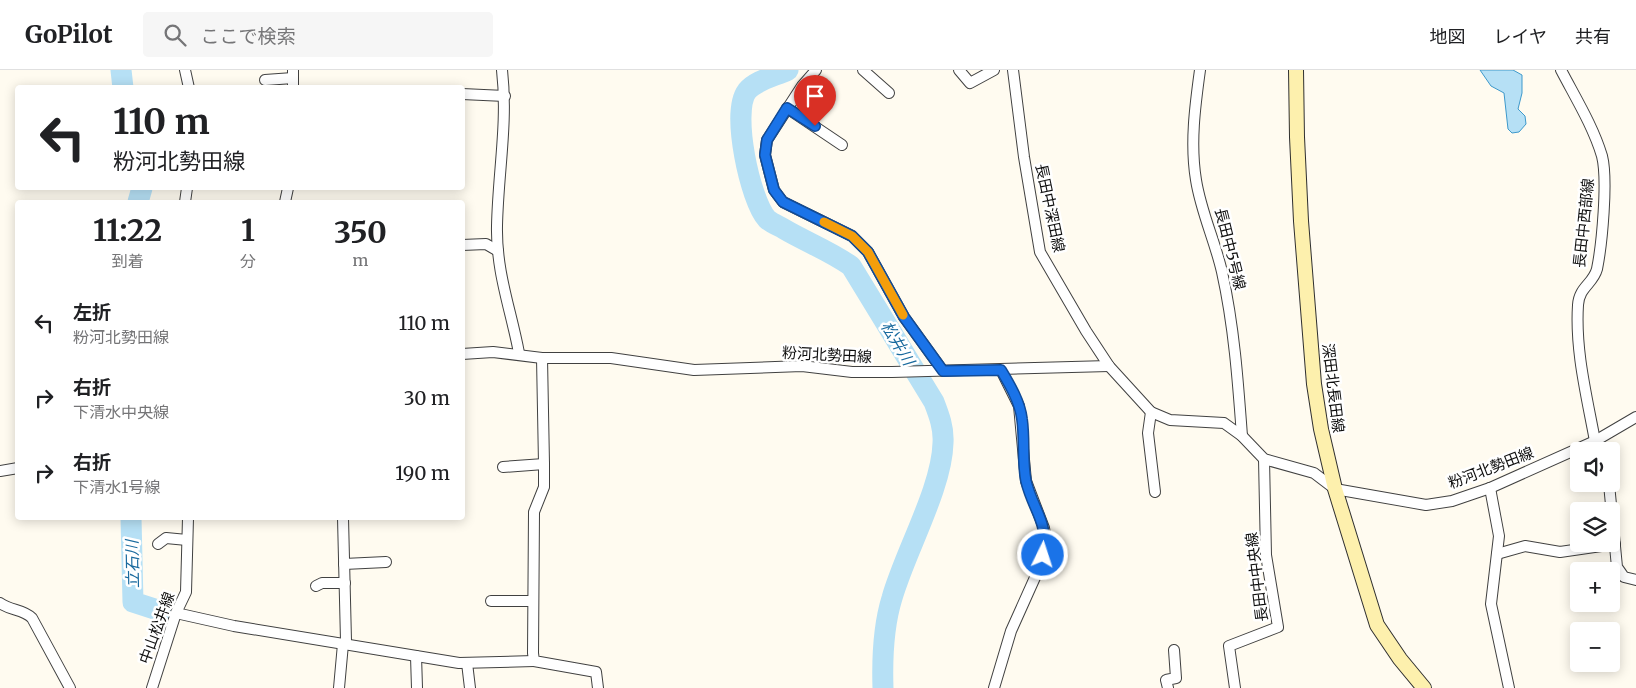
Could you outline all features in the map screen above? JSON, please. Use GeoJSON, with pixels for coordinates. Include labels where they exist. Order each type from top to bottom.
{"type":"FeatureCollection","features":[{"type":"Feature","properties":{"kind":"street"},"geometry":{"type":"LineString","coordinates":[[185,70],[188,85]]}},
{"type":"Feature","properties":{"kind":"street"},"geometry":{"type":"LineString","coordinates":[[502,70],[505,96],[505,125],[497,227],[498,251],[503,293],[514,327],[519,354]]}},
{"type":"Feature","properties":{"kind":"street"},"geometry":{"type":"LineString","coordinates":[[816,70],[802,86],[767,140],[765,155],[774,190],[783,202],[852,236],[868,252],[904,317],[939,371]]}},
{"type":"Feature","properties":{"kind":"street"},"geometry":{"type":"LineString","coordinates":[[863,70],[888,94]]}},
{"type":"Feature","properties":{"kind":"street"},"geometry":{"type":"LineString","coordinates":[[959,70],[970,83],[994,70]]}},
{"type":"Feature","properties":{"kind":"street","name":"長田中深田線"},"geometry":{"type":"LineString","coordinates":[[1013,70],[1024,156],[1040,252],[1109,366]]}},
{"type":"Feature","properties":{"kind":"street","name":"長田中5号線"},"geometry":{"type":"LineString","coordinates":[[1200,70],[1194,121],[1196,181],[1222,271],[1230,313],[1236,357],[1242,436]]}},
{"type":"Feature","properties":{"kind":"street","name":"深田北長田線"},"geometry":{"type":"LineString","coordinates":[[1296,70],[1296,137],[1301,221],[1314,384],[1320,429],[1335,489],[1377,624],[1400,659],[1424,688]]}},
{"type":"Feature","properties":{"kind":"street","name":"長田中西部線"},"geometry":{"type":"LineString","coordinates":[[1561,70],[1585,116],[1602,156],[1606,180],[1596,271],[1582,288],[1578,306],[1579,344],[1595,441]]}},
{"type":"Feature","properties":{"kind":"street"},"geometry":{"type":"LineString","coordinates":[[264,80],[293,79]]}},
{"type":"Feature","properties":{"kind":"street"},"geometry":{"type":"LineString","coordinates":[[465,94],[505,96]]}},
{"type":"Feature","properties":{"kind":"street"},"geometry":{"type":"LineString","coordinates":[[787,108],[842,145]]}},
{"type":"Feature","properties":{"kind":"street"},"geometry":{"type":"LineString","coordinates":[[465,245],[486,244],[498,251]]}},
{"type":"Feature","properties":{"kind":"street","name":"粉河北勢田線"},"geometry":{"type":"LineString","coordinates":[[465,354],[493,352],[542,358],[611,358],[694,370],[802,366],[852,372],[892,372],[1109,366]]}},
{"type":"Feature","properties":{"kind":"street"},"geometry":{"type":"LineString","coordinates":[[534,661],[532,601],[534,512],[544,487],[542,358]]}},
{"type":"Feature","properties":{"kind":"street"},"geometry":{"type":"LineString","coordinates":[[1109,366],[1151,412],[1170,420],[1224,423],[1242,436],[1264,459]]}},
{"type":"Feature","properties":{"kind":"street"},"geometry":{"type":"LineString","coordinates":[[994,688],[1008,639],[1037,573],[1046,539],[1044,528],[1026,482],[1019,406],[1001,370]]}},
{"type":"Feature","properties":{"kind":"street"},"geometry":{"type":"LineString","coordinates":[[1151,412],[1148,433],[1155,492]]}},
{"type":"Feature","properties":{"kind":"street","name":"粉河北勢田線"},"geometry":{"type":"LineString","coordinates":[[1264,459],[1314,473],[1335,489],[1426,505],[1452,501],[1490,488],[1595,441],[1636,417]]}},
{"type":"Feature","properties":{"kind":"street","name":"長田中中央線"},"geometry":{"type":"LineString","coordinates":[[1235,688],[1230,646],[1278,627],[1266,555],[1264,459]]}},
{"type":"Feature","properties":{"kind":"street"},"geometry":{"type":"LineString","coordinates":[[502,467],[544,464]]}},
{"type":"Feature","properties":{"kind":"street"},"geometry":{"type":"LineString","coordinates":[[0,471],[15,468]]}},
{"type":"Feature","properties":{"kind":"street"},"geometry":{"type":"LineString","coordinates":[[1490,488],[1499,536],[1492,604],[1509,688]]}},
{"type":"Feature","properties":{"kind":"street","name":"中山松井線"},"geometry":{"type":"LineString","coordinates":[[152,688],[176,613],[186,592],[188,520]]}},
{"type":"Feature","properties":{"kind":"street"},"geometry":{"type":"LineString","coordinates":[[340,688],[343,644],[346,642],[343,520]]}},
{"type":"Feature","properties":{"kind":"street"},"geometry":{"type":"LineString","coordinates":[[158,544],[166,538],[187,540]]}},
{"type":"Feature","properties":{"kind":"street"},"geometry":{"type":"LineString","coordinates":[[1497,554],[1525,546],[1560,552],[1570,551]]}},
{"type":"Feature","properties":{"kind":"street"},"geometry":{"type":"LineString","coordinates":[[1616,552],[1620,573],[1636,580]]}},
{"type":"Feature","properties":{"kind":"street"},"geometry":{"type":"LineString","coordinates":[[344,564],[386,562]]}},
{"type":"Feature","properties":{"kind":"street"},"geometry":{"type":"LineString","coordinates":[[316,586],[322,583],[345,583]]}},
{"type":"Feature","properties":{"kind":"street"},"geometry":{"type":"LineString","coordinates":[[491,602],[532,601]]}},
{"type":"Feature","properties":{"kind":"street"},"geometry":{"type":"LineString","coordinates":[[0,603],[8,609],[28,614],[32,618],[70,688]]}},
{"type":"Feature","properties":{"kind":"street"},"geometry":{"type":"LineString","coordinates":[[176,613],[234,626],[416,656],[467,663],[534,661],[596,672],[598,688]]}},
{"type":"Feature","properties":{"kind":"street"},"geometry":{"type":"LineString","coordinates":[[1168,688],[1166,680],[1176,678],[1174,650]]}},
{"type":"Feature","properties":{"kind":"street"},"geometry":{"type":"LineString","coordinates":[[416,656],[417,688]]}},
{"type":"Feature","properties":{"kind":"street"},"geometry":{"type":"LineString","coordinates":[[467,663],[470,688]]}},
{"type":"Feature","properties":{"kind":"water"},"geometry":{"type":"Polygon","coordinates":[[[1480,70],[1513,70],[1522,75],[1522,93],[1518,109],[1525,116],[1526,124],[1519,132],[1512,133],[1508,129],[1504,93],[1491,86],[1480,70]]]}},
{"type":"Feature","properties":{"kind":"waterway","name":"立石川"},"geometry":{"type":"LineString","coordinates":[[121,70],[123,85]]}},
{"type":"Feature","properties":{"kind":"waterway","name":"松井川"},"geometry":{"type":"LineString","coordinates":[[788,70],[751,87],[747,91],[743,102],[741,117],[742,136],[754,194],[767,219],[771,222],[851,266],[934,402],[943,432],[941,461],[930,500],[898,580],[889,609],[884,642],[883,688]]}},
{"type":"Feature","properties":{"kind":"waterway","name":"立石川"},"geometry":{"type":"LineString","coordinates":[[139,200],[141,190]]}},
{"type":"Feature","properties":{"kind":"waterway","name":"立石川"},"geometry":{"type":"LineString","coordinates":[[131,520],[133,602],[170,614]]}},
{"type":"Feature","properties":{"kind":"slow traffic"},"geometry":{"type":"LineString","coordinates":[[824,222],[852,236],[868,252],[903,315]]}},
{"type":"Feature","properties":{"kind":"route"},"geometry":{"type":"LineString","coordinates":[[815,126],[787,108],[767,140],[765,155],[774,190],[783,202],[852,236],[868,252],[904,317],[943,371],[1001,370],[1010,385],[1022,418],[1026,482],[1044,528],[1046,539],[1043,555]]}}]}
